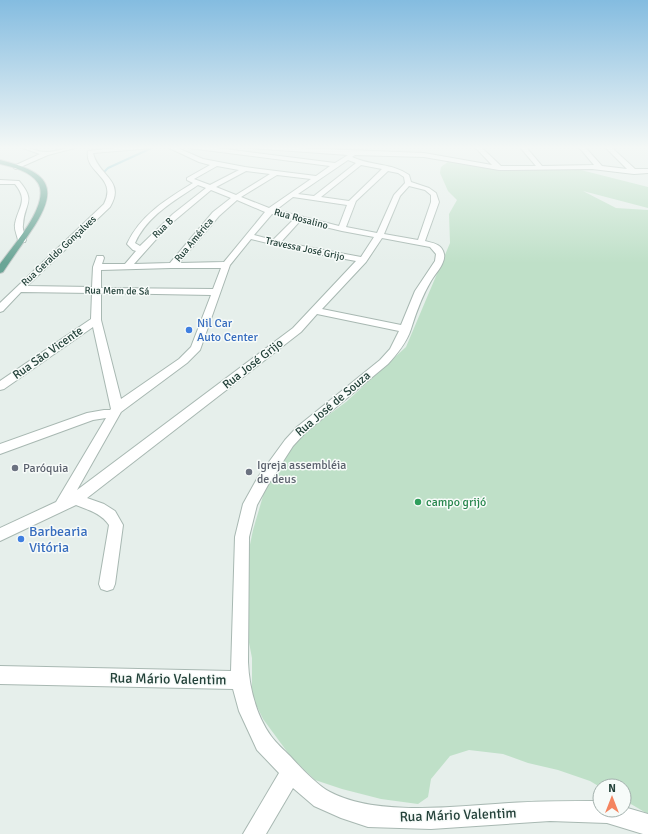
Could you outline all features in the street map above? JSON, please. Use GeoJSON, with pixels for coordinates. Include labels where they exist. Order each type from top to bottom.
{"type":"FeatureCollection","features":[{"type":"Feature","properties":{"kind":"main road"},"geometry":{"type":"LineString","coordinates":[[0,270],[22,240],[44,204],[46,195],[42,185]]}},
{"type":"Feature","properties":{"kind":"street"},"geometry":{"type":"LineString","coordinates":[[19,185],[24,189],[26,195],[24,211],[19,228],[22,240]]}},
{"type":"Feature","properties":{"kind":"street","name":"Rua Geraldo Gonçalves"},"geometry":{"type":"LineString","coordinates":[[0,310],[19,289],[107,205],[113,192],[109,185]]}},
{"type":"Feature","properties":{"kind":"street"},"geometry":{"type":"LineString","coordinates":[[142,249],[136,248],[131,244],[137,230],[150,216],[194,185]]}},
{"type":"Feature","properties":{"kind":"street","name":"Rua Rosalino"},"geometry":{"type":"LineString","coordinates":[[206,185],[270,211],[342,229],[379,236]]}},
{"type":"Feature","properties":{"kind":"street","name":"Rua B"},"geometry":{"type":"LineString","coordinates":[[127,267],[142,249],[181,211],[215,185]]}},
{"type":"Feature","properties":{"kind":"street","name":"Rua América"},"geometry":{"type":"LineString","coordinates":[[172,266],[209,221],[237,197],[257,185]]}},
{"type":"Feature","properties":{"kind":"street"},"geometry":{"type":"LineString","coordinates":[[59,508],[116,412],[191,354],[196,348],[226,265],[248,236],[270,211],[306,185]]}},
{"type":"Feature","properties":{"kind":"street"},"geometry":{"type":"LineString","coordinates":[[315,199],[333,185]]}},
{"type":"Feature","properties":{"kind":"street"},"geometry":{"type":"LineString","coordinates":[[342,229],[357,194],[367,185]]}},
{"type":"Feature","properties":{"kind":"street","name":"Rua José Grijo"},"geometry":{"type":"LineString","coordinates":[[0,535],[75,499],[278,346],[297,330],[368,254],[379,236],[397,194],[406,185]]}},
{"type":"Feature","properties":{"kind":"street"},"geometry":{"type":"LineString","coordinates":[[414,185],[427,189],[434,194],[435,202],[421,242]]}},
{"type":"Feature","properties":{"kind":"street"},"geometry":{"type":"LineString","coordinates":[[292,195],[352,204]]}},
{"type":"Feature","properties":{"kind":"street"},"geometry":{"type":"LineString","coordinates":[[275,243],[299,218]]}},
{"type":"Feature","properties":{"kind":"street","name":"Travessa José Grijo"},"geometry":{"type":"LineString","coordinates":[[248,236],[316,252],[363,260]]}},
{"type":"Feature","properties":{"kind":"street","name":"Rua José de Souza"},"geometry":{"type":"LineString","coordinates":[[240,680],[239,662],[242,537],[250,504],[263,481],[289,443],[312,421],[384,362],[394,351],[406,329],[420,291],[439,261],[440,254],[437,248],[432,245],[379,236]]}},
{"type":"Feature","properties":{"kind":"street"},"geometry":{"type":"LineString","coordinates":[[100,258],[97,267],[96,320],[116,412]]}},
{"type":"Feature","properties":{"kind":"street","name":"Rua América"},"geometry":{"type":"LineString","coordinates":[[97,267],[226,265]]}},
{"type":"Feature","properties":{"kind":"street","name":"Rua Mem de Sá"},"geometry":{"type":"LineString","coordinates":[[19,289],[215,292]]}},
{"type":"Feature","properties":{"kind":"street"},"geometry":{"type":"LineString","coordinates":[[316,311],[406,329]]}},
{"type":"Feature","properties":{"kind":"street","name":"Rua São Vicente"},"geometry":{"type":"LineString","coordinates":[[0,386],[96,320]]}},
{"type":"Feature","properties":{"kind":"street"},"geometry":{"type":"LineString","coordinates":[[0,449],[90,416],[116,412]]}},
{"type":"Feature","properties":{"kind":"street"},"geometry":{"type":"LineString","coordinates":[[75,499],[108,513],[114,518],[116,525],[107,584]]}},
{"type":"Feature","properties":{"kind":"street","name":"Rua Mário Valentim"},"geometry":{"type":"LineString","coordinates":[[0,675],[240,680],[248,711],[264,743],[291,772],[322,799],[341,808],[368,816],[431,818],[550,811],[607,812],[648,825]]}},
{"type":"Feature","properties":{"kind":"street"},"geometry":{"type":"LineString","coordinates":[[254,834],[291,772]]}},
{"type":"Feature","properties":{"kind":"green space"},"geometry":{"type":"Polygon","coordinates":[[[445,185],[640,185],[648,187],[648,208],[583,191],[616,208],[648,210],[648,814],[632,805],[632,778],[592,778],[592,782],[558,770],[528,763],[503,754],[469,750],[450,756],[431,779],[428,797],[418,804],[381,799],[342,789],[315,780],[291,757],[263,719],[252,696],[252,658],[244,617],[247,559],[253,530],[268,479],[288,449],[315,425],[346,402],[406,347],[450,243],[449,214],[457,200],[448,191],[445,185]]]}},
{"type":"Feature","properties":{"kind":"place","name":"Nil Car Auto Center"},"geometry":{"type":"Point","coordinates":[189,330]}},
{"type":"Feature","properties":{"kind":"place","name":"Paróquia"},"geometry":{"type":"Point","coordinates":[15,468]}},
{"type":"Feature","properties":{"kind":"place","name":"Igreja assembléia de deus"},"geometry":{"type":"Point","coordinates":[249,472]}},
{"type":"Feature","properties":{"kind":"place","name":"campo grijó"},"geometry":{"type":"Point","coordinates":[418,502]}},
{"type":"Feature","properties":{"kind":"place","name":"Barbearia Vitória"},"geometry":{"type":"Point","coordinates":[21,539]}}]}
